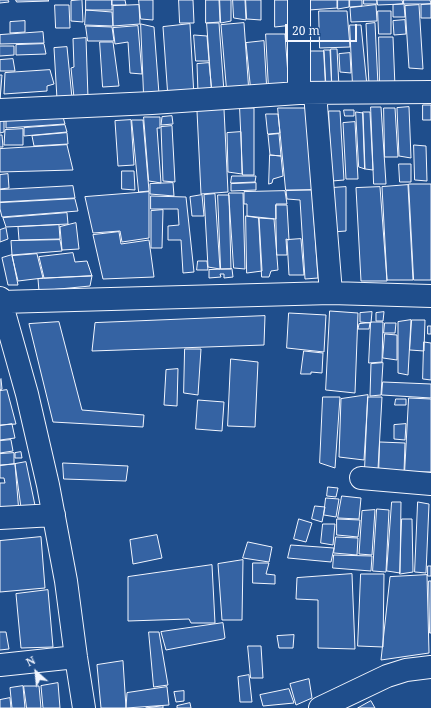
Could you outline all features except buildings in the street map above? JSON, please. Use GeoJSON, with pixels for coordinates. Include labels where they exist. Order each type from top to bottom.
{"type":"FeatureCollection","features":[{"type":"Feature","properties":{"kind":"street"},"geometry":{"type":"LineString","coordinates":[[299,0],[307,93],[331,293]]}},
{"type":"Feature","properties":{"kind":"street"},"geometry":{"type":"LineString","coordinates":[[0,110],[152,103],[307,93],[431,92]]}},
{"type":"Feature","properties":{"kind":"street"},"geometry":{"type":"LineString","coordinates":[[84,708],[66,581],[54,515],[28,394],[1,300],[331,293],[431,296]]}},
{"type":"Feature","properties":{"kind":"street"},"geometry":{"type":"LineString","coordinates":[[361,478],[431,484]]}},
{"type":"Feature","properties":{"kind":"street"},"geometry":{"type":"LineString","coordinates":[[0,518],[54,515]]}},
{"type":"Feature","properties":{"kind":"street"},"geometry":{"type":"LineString","coordinates":[[0,665],[76,658]]}},
{"type":"Feature","properties":{"kind":"street"},"geometry":{"type":"LineString","coordinates":[[320,708],[388,676],[406,670],[431,667]]}}]}
